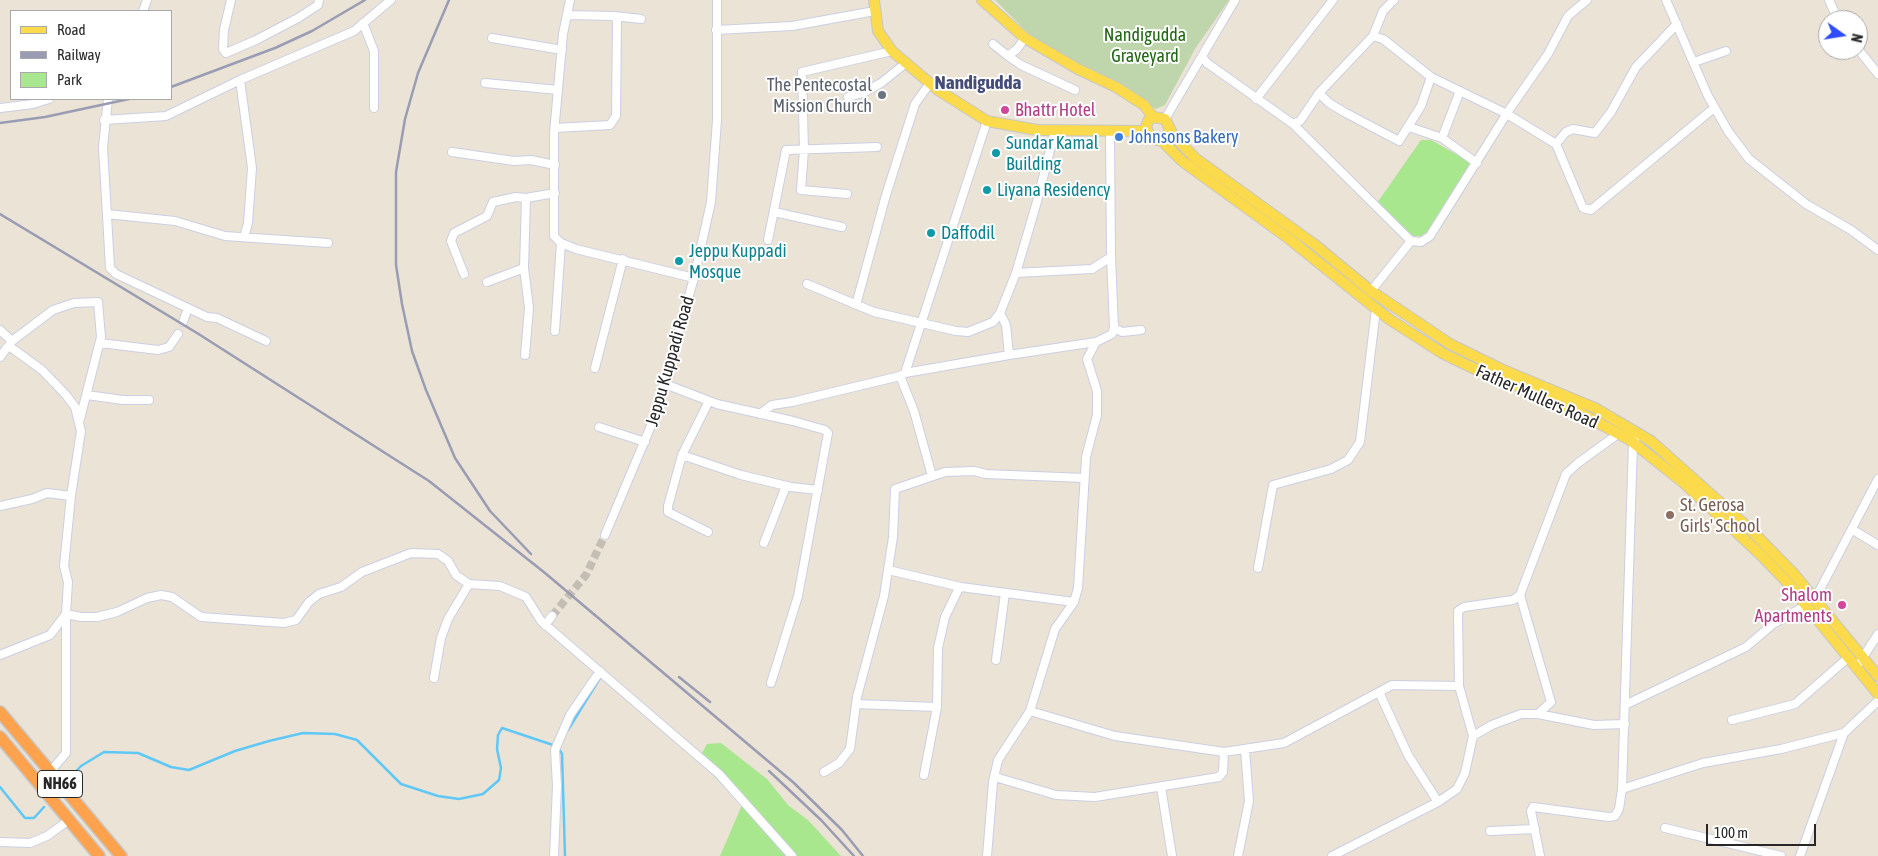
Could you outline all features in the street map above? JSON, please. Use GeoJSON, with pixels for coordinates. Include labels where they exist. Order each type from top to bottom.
{"type":"FeatureCollection","features":[{"type":"Feature","properties":{"kind":"highway","name":"NH66"},"geometry":{"type":"LineString","coordinates":[[0,712],[121,856]]}},
{"type":"Feature","properties":{"kind":"highway","name":"NH66"},"geometry":{"type":"LineString","coordinates":[[0,737],[99,856]]}},
{"type":"Feature","properties":{"kind":"main road"},"geometry":{"type":"LineString","coordinates":[[874,0],[878,32],[892,51],[930,83],[987,121],[1037,130],[1146,131]]}},
{"type":"Feature","properties":{"kind":"main road"},"geometry":{"type":"LineString","coordinates":[[982,0],[1025,38],[1078,69],[1116,86],[1144,105],[1153,117],[1168,124],[1179,143],[1196,158],[1314,244],[1371,290],[1450,344],[1501,369],[1596,408],[1687,473],[1752,531],[1794,574],[1815,599],[1860,663],[1878,676]]}},
{"type":"Feature","properties":{"kind":"main road"},"geometry":{"type":"LineString","coordinates":[[1153,117],[1146,124],[1146,131],[1150,137],[1161,140],[1167,136],[1168,124]]}},
{"type":"Feature","properties":{"kind":"main road","name":"Father Mullers Road"},"geometry":{"type":"LineString","coordinates":[[1161,140],[1182,162],[1288,238],[1376,309],[1442,353],[1475,369],[1567,406],[1618,434],[1636,438],[1761,555],[1787,582],[1849,658],[1860,663],[1878,694]]}},
{"type":"Feature","properties":{"kind":"street"},"geometry":{"type":"LineString","coordinates":[[231,0],[224,30],[223,49],[226,53],[298,18],[318,5],[319,0]]}},
{"type":"Feature","properties":{"kind":"street"},"geometry":{"type":"LineString","coordinates":[[104,120],[166,116],[240,80],[354,31],[391,0]]}},
{"type":"Feature","properties":{"kind":"street"},"geometry":{"type":"LineString","coordinates":[[570,0],[562,50],[554,128],[554,236],[562,243],[694,278]]}},
{"type":"Feature","properties":{"kind":"street","name":"Jeppu Kuppadi Road"},"geometry":{"type":"LineString","coordinates":[[606,535],[646,442],[665,384],[694,278],[711,202],[717,120],[717,0]]}},
{"type":"Feature","properties":{"kind":"street"},"geometry":{"type":"LineString","coordinates":[[1168,124],[1235,0]]}},
{"type":"Feature","properties":{"kind":"street"},"geometry":{"type":"LineString","coordinates":[[1256,99],[1333,0]]}},
{"type":"Feature","properties":{"kind":"street"},"geometry":{"type":"LineString","coordinates":[[1203,58],[1207,63],[1256,99],[1293,124],[1411,241],[1421,242],[1430,236],[1507,114],[1548,54],[1568,16],[1587,0]]}},
{"type":"Feature","properties":{"kind":"street"},"geometry":{"type":"LineString","coordinates":[[1666,0],[1714,108],[1728,131],[1755,166],[1806,204],[1851,230],[1878,250]]}},
{"type":"Feature","properties":{"kind":"street"},"geometry":{"type":"LineString","coordinates":[[1293,124],[1300,121],[1319,94],[1373,36],[1383,11],[1390,1]]}},
{"type":"Feature","properties":{"kind":"street"},"geometry":{"type":"LineString","coordinates":[[716,30],[792,26],[875,11]]}},
{"type":"Feature","properties":{"kind":"street"},"geometry":{"type":"LineString","coordinates":[[567,15],[614,16],[641,19]]}},
{"type":"Feature","properties":{"kind":"street"},"geometry":{"type":"LineString","coordinates":[[554,128],[610,125],[616,116],[617,20],[614,16]]}},
{"type":"Feature","properties":{"kind":"street"},"geometry":{"type":"LineString","coordinates":[[363,23],[374,51],[374,108]]}},
{"type":"Feature","properties":{"kind":"street"},"geometry":{"type":"LineString","coordinates":[[1556,144],[1566,132],[1574,130],[1595,133],[1611,112],[1636,68],[1677,24]]}},
{"type":"Feature","properties":{"kind":"street"},"geometry":{"type":"LineString","coordinates":[[1373,36],[1383,39],[1431,77],[1507,114],[1556,144],[1584,208],[1591,210],[1714,108]]}},
{"type":"Feature","properties":{"kind":"street"},"geometry":{"type":"LineString","coordinates":[[492,38],[562,50]]}},
{"type":"Feature","properties":{"kind":"street"},"geometry":{"type":"LineString","coordinates":[[1008,56],[1017,49],[1025,38]]}},
{"type":"Feature","properties":{"kind":"street"},"geometry":{"type":"LineString","coordinates":[[993,44],[1021,65],[1075,90]]}},
{"type":"Feature","properties":{"kind":"street"},"geometry":{"type":"LineString","coordinates":[[847,194],[801,190],[804,150],[802,72],[892,51]]}},
{"type":"Feature","properties":{"kind":"street"},"geometry":{"type":"LineString","coordinates":[[1694,62],[1726,52]]}},
{"type":"Feature","properties":{"kind":"street"},"geometry":{"type":"LineString","coordinates":[[1867,60],[1878,74]]}},
{"type":"Feature","properties":{"kind":"street"},"geometry":{"type":"LineString","coordinates":[[848,97],[863,93],[882,83],[906,63]]}},
{"type":"Feature","properties":{"kind":"street"},"geometry":{"type":"LineString","coordinates":[[1319,94],[1344,112],[1399,141],[1409,128],[1421,106],[1431,77]]}},
{"type":"Feature","properties":{"kind":"street"},"geometry":{"type":"LineString","coordinates":[[240,80],[252,168],[248,224],[244,237]]}},
{"type":"Feature","properties":{"kind":"street"},"geometry":{"type":"LineString","coordinates":[[485,83],[558,90]]}},
{"type":"Feature","properties":{"kind":"street"},"geometry":{"type":"LineString","coordinates":[[856,305],[886,195],[915,104],[930,83]]}},
{"type":"Feature","properties":{"kind":"street"},"geometry":{"type":"LineString","coordinates":[[1442,138],[1460,91]]}},
{"type":"Feature","properties":{"kind":"street"},"geometry":{"type":"LineString","coordinates":[[0,108],[33,104],[46,100]]}},
{"type":"Feature","properties":{"kind":"street"},"geometry":{"type":"LineString","coordinates":[[108,100],[104,120],[103,147],[110,268],[207,317],[217,318],[266,341]]}},
{"type":"Feature","properties":{"kind":"street"},"geometry":{"type":"LineString","coordinates":[[932,476],[902,375],[922,323],[987,121]]}},
{"type":"Feature","properties":{"kind":"street"},"geometry":{"type":"LineString","coordinates":[[1409,128],[1442,138],[1477,163]]}},
{"type":"Feature","properties":{"kind":"street"},"geometry":{"type":"LineString","coordinates":[[806,284],[874,312],[922,323],[968,332],[993,322],[1000,313],[1016,273],[1036,205],[1054,130]]}},
{"type":"Feature","properties":{"kind":"street"},"geometry":{"type":"LineString","coordinates":[[760,414],[772,405],[792,402],[902,375],[1096,342],[1112,334],[1114,328],[1111,257],[1110,131]]}},
{"type":"Feature","properties":{"kind":"street"},"geometry":{"type":"LineString","coordinates":[[768,240],[786,150],[877,147]]}},
{"type":"Feature","properties":{"kind":"street"},"geometry":{"type":"LineString","coordinates":[[452,152],[514,161],[531,160],[555,165]]}},
{"type":"Feature","properties":{"kind":"street"},"geometry":{"type":"LineString","coordinates":[[464,274],[451,241],[454,233],[487,216],[493,202],[516,197],[526,198],[555,193]]}},
{"type":"Feature","properties":{"kind":"street"},"geometry":{"type":"LineString","coordinates":[[525,355],[529,308],[524,268],[526,198]]}},
{"type":"Feature","properties":{"kind":"street"},"geometry":{"type":"LineString","coordinates":[[774,212],[842,227]]}},
{"type":"Feature","properties":{"kind":"street"},"geometry":{"type":"LineString","coordinates":[[107,214],[175,221],[225,236],[328,243]]}},
{"type":"Feature","properties":{"kind":"street"},"geometry":{"type":"LineString","coordinates":[[1371,290],[1411,241]]}},
{"type":"Feature","properties":{"kind":"street"},"geometry":{"type":"LineString","coordinates":[[554,331],[562,243]]}},
{"type":"Feature","properties":{"kind":"street"},"geometry":{"type":"LineString","coordinates":[[1016,273],[1092,269],[1111,257]]}},
{"type":"Feature","properties":{"kind":"street"},"geometry":{"type":"LineString","coordinates":[[595,368],[623,259]]}},
{"type":"Feature","properties":{"kind":"street"},"geometry":{"type":"LineString","coordinates":[[487,282],[524,268]]}},
{"type":"Feature","properties":{"kind":"street"},"geometry":{"type":"LineString","coordinates":[[0,357],[10,343],[53,310],[74,303],[98,302],[100,342],[80,420]]}},
{"type":"Feature","properties":{"kind":"street"},"geometry":{"type":"LineString","coordinates":[[183,322],[188,308]]}},
{"type":"Feature","properties":{"kind":"street"},"geometry":{"type":"LineString","coordinates":[[1258,568],[1273,485],[1331,469],[1348,460],[1360,442],[1376,309]]}},
{"type":"Feature","properties":{"kind":"street"},"geometry":{"type":"LineString","coordinates":[[1000,313],[1006,325],[1009,356]]}},
{"type":"Feature","properties":{"kind":"street"},"geometry":{"type":"LineString","coordinates":[[1114,328],[1122,332],[1141,330]]}},
{"type":"Feature","properties":{"kind":"street"},"geometry":{"type":"LineString","coordinates":[[0,330],[10,343],[42,370],[66,395],[75,407],[80,420],[81,431],[71,496],[64,566],[68,582],[66,614],[66,752],[50,772]]}},
{"type":"Feature","properties":{"kind":"street"},"geometry":{"type":"LineString","coordinates":[[100,342],[158,350],[169,347],[178,334]]}},
{"type":"Feature","properties":{"kind":"street"},"geometry":{"type":"LineString","coordinates":[[987,856],[994,777],[998,760],[1030,711],[1055,629],[1074,602],[1081,568],[1084,478],[1089,439],[1097,415],[1097,391],[1087,359],[1096,342]]}},
{"type":"Feature","properties":{"kind":"street"},"geometry":{"type":"LineString","coordinates":[[665,384],[709,401],[825,430],[828,433],[798,596],[771,682]]}},
{"type":"Feature","properties":{"kind":"street"},"geometry":{"type":"LineString","coordinates":[[87,395],[123,400],[149,400]]}},
{"type":"Feature","properties":{"kind":"street"},"geometry":{"type":"LineString","coordinates":[[708,532],[668,512],[668,506],[682,456],[709,401]]}},
{"type":"Feature","properties":{"kind":"street"},"geometry":{"type":"LineString","coordinates":[[599,427],[646,442]]}},
{"type":"Feature","properties":{"kind":"street"},"geometry":{"type":"LineString","coordinates":[[1332,856],[1438,802],[1457,790],[1465,773],[1473,736],[1459,686],[1458,611],[1464,607],[1513,600],[1520,595],[1566,474],[1618,434]]}},
{"type":"Feature","properties":{"kind":"street"},"geometry":{"type":"LineString","coordinates":[[1540,856],[1531,811],[1533,807],[1609,817],[1614,816],[1619,809],[1626,724],[1625,705],[1636,438]]}},
{"type":"Feature","properties":{"kind":"street"},"geometry":{"type":"LineString","coordinates":[[682,456],[741,475],[786,486],[818,490]]}},
{"type":"Feature","properties":{"kind":"street"},"geometry":{"type":"LineString","coordinates":[[824,772],[839,763],[850,749],[856,704],[884,596],[894,537],[896,489],[945,472],[974,471],[986,474],[1084,478]]}},
{"type":"Feature","properties":{"kind":"street"},"geometry":{"type":"LineString","coordinates":[[1815,599],[1853,530],[1878,479]]}},
{"type":"Feature","properties":{"kind":"street"},"geometry":{"type":"LineString","coordinates":[[764,543],[786,486]]}},
{"type":"Feature","properties":{"kind":"street"},"geometry":{"type":"LineString","coordinates":[[0,506],[32,499],[47,493],[71,496]]}},
{"type":"Feature","properties":{"kind":"street"},"geometry":{"type":"LineString","coordinates":[[1853,530],[1878,545]]}},
{"type":"Feature","properties":{"kind":"street"},"geometry":{"type":"LineString","coordinates":[[66,614],[81,617],[97,617],[117,612],[148,598],[161,595],[172,597],[201,617],[284,623],[296,620],[309,602],[320,594],[340,587],[362,572],[411,553],[438,554],[448,561],[456,575],[470,584],[500,586],[514,590],[526,597],[545,625],[719,774],[792,856]]}},
{"type":"Feature","properties":{"kind":"street"},"geometry":{"type":"LineString","coordinates":[[888,570],[961,587],[1074,602]]}},
{"type":"Feature","properties":{"kind":"street"},"geometry":{"type":"LineString","coordinates":[[434,678],[440,638],[448,619],[470,584]]}},
{"type":"Feature","properties":{"kind":"street"},"geometry":{"type":"LineString","coordinates":[[924,775],[938,707],[938,648],[945,617],[961,587]]}},
{"type":"Feature","properties":{"kind":"street"},"geometry":{"type":"LineString","coordinates":[[996,660],[1005,593]]}},
{"type":"Feature","properties":{"kind":"street"},"geometry":{"type":"LineString","coordinates":[[1520,595],[1551,702],[1538,714]]}},
{"type":"Feature","properties":{"kind":"street"},"geometry":{"type":"LineString","coordinates":[[1625,705],[1746,647],[1773,624],[1805,606]]}},
{"type":"Feature","properties":{"kind":"street"},"geometry":{"type":"LineString","coordinates":[[0,655],[50,635],[66,614]]}},
{"type":"Feature","properties":{"kind":"street"},"geometry":{"type":"LineString","coordinates":[[545,625],[552,616]]}},
{"type":"Feature","properties":{"kind":"street"},"geometry":{"type":"LineString","coordinates":[[1860,663],[1878,634]]}},
{"type":"Feature","properties":{"kind":"street"},"geometry":{"type":"LineString","coordinates":[[1732,720],[1794,704],[1849,658]]}},
{"type":"Feature","properties":{"kind":"street"},"geometry":{"type":"LineString","coordinates":[[554,856],[557,786],[555,750],[570,715],[600,671]]}},
{"type":"Feature","properties":{"kind":"street"},"geometry":{"type":"LineString","coordinates":[[1030,711],[1115,736],[1224,752],[1284,743],[1392,685],[1459,686]]}},
{"type":"Feature","properties":{"kind":"street"},"geometry":{"type":"LineString","coordinates":[[1379,692],[1408,755],[1438,802]]}},
{"type":"Feature","properties":{"kind":"street"},"geometry":{"type":"LineString","coordinates":[[1800,856],[1844,733],[1878,701]]}},
{"type":"Feature","properties":{"kind":"street"},"geometry":{"type":"LineString","coordinates":[[856,704],[938,707]]}},
{"type":"Feature","properties":{"kind":"street"},"geometry":{"type":"LineString","coordinates":[[1473,736],[1521,714],[1538,714],[1594,726],[1626,724]]}},
{"type":"Feature","properties":{"kind":"street"},"geometry":{"type":"LineString","coordinates":[[1622,789],[1703,763],[1781,749],[1844,733]]}},
{"type":"Feature","properties":{"kind":"street"},"geometry":{"type":"LineString","coordinates":[[1238,856],[1249,801],[1245,750]]}},
{"type":"Feature","properties":{"kind":"street"},"geometry":{"type":"LineString","coordinates":[[994,777],[1056,795],[1095,797],[1219,777],[1222,772],[1224,752]]}},
{"type":"Feature","properties":{"kind":"street"},"geometry":{"type":"LineString","coordinates":[[1161,787],[1172,856]]}},
{"type":"Feature","properties":{"kind":"street"},"geometry":{"type":"LineString","coordinates":[[0,842],[30,843],[47,836],[69,820]]}},
{"type":"Feature","properties":{"kind":"street"},"geometry":{"type":"LineString","coordinates":[[1665,828],[1781,856]]}},
{"type":"Feature","properties":{"kind":"street"},"geometry":{"type":"LineString","coordinates":[[1490,831],[1534,829]]}},
{"type":"Feature","properties":{"kind":"green space","name":"Nandigudda Graveyard"},"geometry":{"type":"Polygon","coordinates":[[[995,0],[1229,0],[1195,49],[1165,105],[1156,109],[1113,79],[1083,67],[1033,38],[995,0]]]}},
{"type":"Feature","properties":{"kind":"green space"},"geometry":{"type":"Polygon","coordinates":[[[1421,140],[1431,140],[1470,162],[1469,170],[1426,236],[1413,236],[1377,203],[1421,140]]]}},
{"type":"Feature","properties":{"kind":"green space"},"geometry":{"type":"Polygon","coordinates":[[[721,743],[767,779],[788,805],[808,820],[841,856],[720,856],[742,805],[698,760],[707,744],[721,743]]]}},
{"type":"Feature","properties":{"kind":"waterway"},"geometry":{"type":"LineString","coordinates":[[568,730],[600,678]]}},
{"type":"Feature","properties":{"kind":"waterway"},"geometry":{"type":"LineString","coordinates":[[68,780],[81,766],[104,752],[138,753],[171,767],[189,770],[235,751],[269,741],[303,733],[335,734],[357,740],[401,784],[438,796],[459,799],[483,794],[499,780],[501,768],[497,749],[498,735],[502,728],[553,745],[562,754],[565,856]]}},
{"type":"Feature","properties":{"kind":"waterway"},"geometry":{"type":"LineString","coordinates":[[0,787],[25,818],[34,818],[44,807]]}},
{"type":"Feature","properties":{"kind":"tunnel"},"geometry":{"type":"LineString","coordinates":[[552,616],[586,575],[605,535]]}},
{"type":"Feature","properties":{"kind":"railway"},"geometry":{"type":"LineString","coordinates":[[172,87],[275,48],[312,31],[365,0]]}},
{"type":"Feature","properties":{"kind":"railway"},"geometry":{"type":"LineString","coordinates":[[449,0],[418,73],[405,119],[396,172],[396,265],[412,351],[426,390],[455,458],[490,511],[531,554]]}},
{"type":"Feature","properties":{"kind":"railway"},"geometry":{"type":"LineString","coordinates":[[0,123],[45,117],[124,100]]}},
{"type":"Feature","properties":{"kind":"railway"},"geometry":{"type":"LineString","coordinates":[[0,214],[197,333],[429,481],[545,573],[794,783],[842,830],[863,856]]}},
{"type":"Feature","properties":{"kind":"railway"},"geometry":{"type":"LineString","coordinates":[[679,677],[710,702]]}},
{"type":"Feature","properties":{"kind":"railway"},"geometry":{"type":"LineString","coordinates":[[769,771],[821,820],[854,856]]}},
{"type":"Feature","properties":{"kind":"place","name":"The Pentecostal Mission Church"},"geometry":{"type":"Point","coordinates":[882,95]}},
{"type":"Feature","properties":{"kind":"place","name":"Bhattr Hotel"},"geometry":{"type":"Point","coordinates":[1005,110]}},
{"type":"Feature","properties":{"kind":"place","name":"Johnsons Bakery"},"geometry":{"type":"Point","coordinates":[1119,137]}},
{"type":"Feature","properties":{"kind":"place","name":"Sundar Kamal Building"},"geometry":{"type":"Point","coordinates":[996,153]}},
{"type":"Feature","properties":{"kind":"place","name":"Liyana Residency"},"geometry":{"type":"Point","coordinates":[987,190]}},
{"type":"Feature","properties":{"kind":"place","name":"Daffodil"},"geometry":{"type":"Point","coordinates":[931,233]}},
{"type":"Feature","properties":{"kind":"place","name":"Jeppu Kuppadi Mosque"},"geometry":{"type":"Point","coordinates":[679,261]}},
{"type":"Feature","properties":{"kind":"place","name":"St. Gerosa Girls' School"},"geometry":{"type":"Point","coordinates":[1670,515]}},
{"type":"Feature","properties":{"kind":"place","name":"Shalom Apartments"},"geometry":{"type":"Point","coordinates":[1842,605]}},
{"type":"Feature","properties":{"kind":"district","name":"Nandigudda"},"geometry":{"type":"Point","coordinates":[978,83]}}]}
